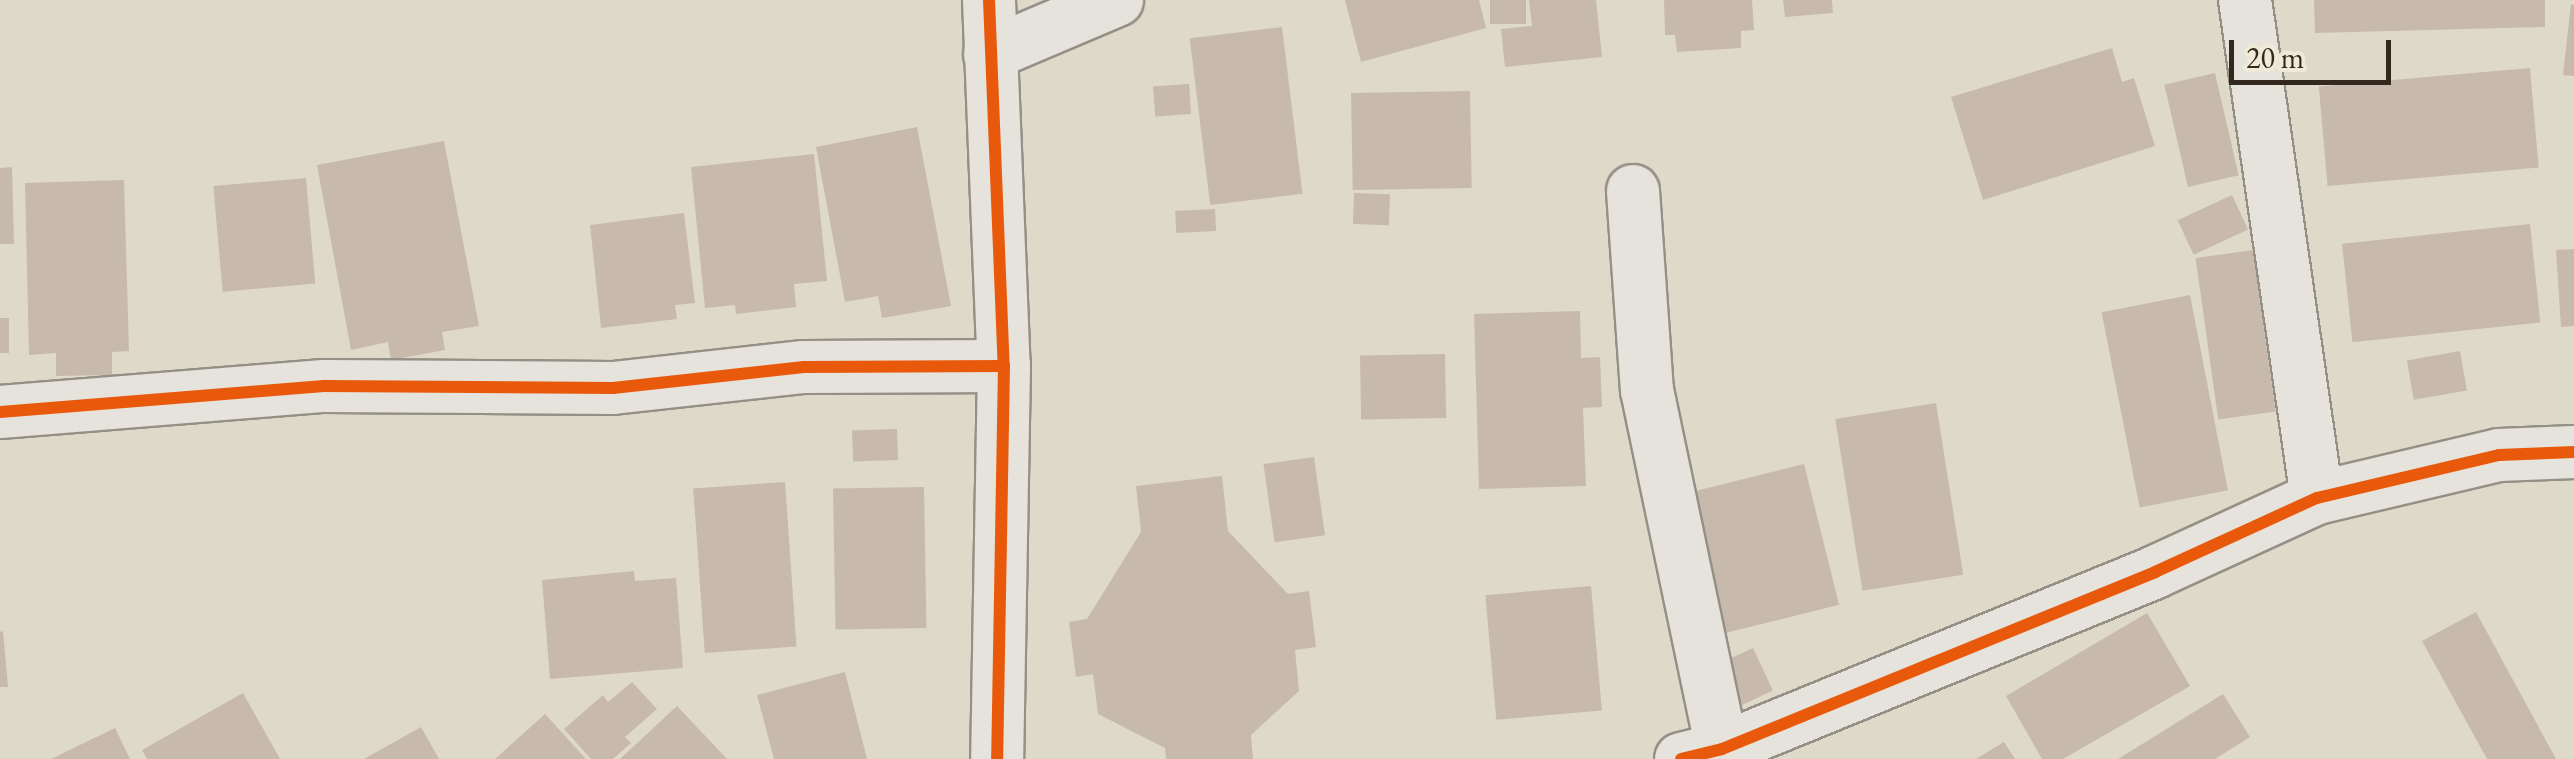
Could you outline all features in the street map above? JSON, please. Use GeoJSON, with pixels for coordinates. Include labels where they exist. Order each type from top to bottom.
{"type":"FeatureCollection","features":[{"type":"Feature","properties":{"kind":"street"},"geometry":{"type":"LineString","coordinates":[[990,0],[1004,366],[997,759]]}},
{"type":"Feature","properties":{"kind":"street"},"geometry":{"type":"LineString","coordinates":[[990,54],[1117,0]]}},
{"type":"Feature","properties":{"kind":"street"},"geometry":{"type":"LineString","coordinates":[[2245,0],[2317,498]]}},
{"type":"Feature","properties":{"kind":"street"},"geometry":{"type":"LineString","coordinates":[[1633,191],[1647,390],[1711,756],[2155,572],[2317,498],[2499,455],[2574,452]]}},
{"type":"Feature","properties":{"kind":"street"},"geometry":{"type":"LineString","coordinates":[[0,412],[324,386],[613,388],[804,367],[1004,366]]}},
{"type":"Feature","properties":{"kind":"building"},"geometry":{"type":"Polygon","coordinates":[[[1345,0],[1479,0],[1486,28],[1361,62],[1345,0]]]}},
{"type":"Feature","properties":{"kind":"building"},"geometry":{"type":"Polygon","coordinates":[[[1490,0],[1526,0],[1526,24],[1490,24],[1490,0]]]}},
{"type":"Feature","properties":{"kind":"building"},"geometry":{"type":"Polygon","coordinates":[[[1529,0],[1596,0],[1602,57],[1505,67],[1501,29],[1532,26],[1529,0]]]}},
{"type":"Feature","properties":{"kind":"building"},"geometry":{"type":"Polygon","coordinates":[[[1664,0],[1752,0],[1754,30],[1741,31],[1741,48],[1677,52],[1675,35],[1665,35],[1664,0]]]}},
{"type":"Feature","properties":{"kind":"building"},"geometry":{"type":"Polygon","coordinates":[[[1783,0],[1832,0],[1833,13],[1785,17],[1783,0]]]}},
{"type":"Feature","properties":{"kind":"building"},"geometry":{"type":"Polygon","coordinates":[[[2314,0],[2545,0],[2545,27],[2315,33],[2314,0]]]}},
{"type":"Feature","properties":{"kind":"building"},"geometry":{"type":"Polygon","coordinates":[[[2571,4],[2574,5],[2574,76],[2563,75],[2571,4]]]}},
{"type":"Feature","properties":{"kind":"building"},"geometry":{"type":"Polygon","coordinates":[[[1282,27],[1302,194],[1210,205],[1190,38],[1282,27]]]}},
{"type":"Feature","properties":{"kind":"building"},"geometry":{"type":"Polygon","coordinates":[[[2112,48],[2122,82],[2134,78],[2155,146],[1983,200],[1951,97],[2112,48]]]}},
{"type":"Feature","properties":{"kind":"building"},"geometry":{"type":"Polygon","coordinates":[[[2530,68],[2539,168],[2328,186],[2319,86],[2530,68]]]}},
{"type":"Feature","properties":{"kind":"building"},"geometry":{"type":"Polygon","coordinates":[[[2215,73],[2239,175],[2188,187],[2164,85],[2215,73]]]}},
{"type":"Feature","properties":{"kind":"building"},"geometry":{"type":"Polygon","coordinates":[[[1189,84],[1191,114],[1155,116],[1153,87],[1189,84]]]}},
{"type":"Feature","properties":{"kind":"building"},"geometry":{"type":"Polygon","coordinates":[[[1470,91],[1472,188],[1353,190],[1351,93],[1470,91]]]}},
{"type":"Feature","properties":{"kind":"building"},"geometry":{"type":"Polygon","coordinates":[[[917,127],[951,306],[882,318],[878,296],[845,302],[816,147],[917,127]]]}},
{"type":"Feature","properties":{"kind":"building"},"geometry":{"type":"Polygon","coordinates":[[[444,141],[479,326],[442,332],[445,350],[391,360],[388,342],[351,350],[317,165],[444,141]]]}},
{"type":"Feature","properties":{"kind":"building"},"geometry":{"type":"Polygon","coordinates":[[[814,154],[827,281],[794,284],[796,307],[736,314],[735,305],[705,308],[691,167],[814,154]]]}},
{"type":"Feature","properties":{"kind":"building"},"geometry":{"type":"Polygon","coordinates":[[[12,167],[14,244],[0,244],[0,168],[12,167]]]}},
{"type":"Feature","properties":{"kind":"building"},"geometry":{"type":"Polygon","coordinates":[[[306,178],[315,284],[223,292],[213,186],[306,178]]]}},
{"type":"Feature","properties":{"kind":"building"},"geometry":{"type":"Polygon","coordinates":[[[124,180],[129,351],[112,352],[112,375],[56,376],[56,353],[29,355],[25,183],[124,180]]]}},
{"type":"Feature","properties":{"kind":"building"},"geometry":{"type":"Polygon","coordinates":[[[1354,193],[1390,194],[1389,225],[1353,224],[1354,193]]]}},
{"type":"Feature","properties":{"kind":"building"},"geometry":{"type":"Polygon","coordinates":[[[2232,195],[2248,229],[2194,255],[2178,220],[2232,195]]]}},
{"type":"Feature","properties":{"kind":"building"},"geometry":{"type":"Polygon","coordinates":[[[1215,209],[1216,231],[1176,233],[1175,211],[1215,209]]]}},
{"type":"Feature","properties":{"kind":"building"},"geometry":{"type":"Polygon","coordinates":[[[684,213],[695,303],[675,305],[677,319],[601,328],[590,225],[684,213]]]}},
{"type":"Feature","properties":{"kind":"building"},"geometry":{"type":"Polygon","coordinates":[[[2530,224],[2540,322],[2352,342],[2342,244],[2530,224]]]}},
{"type":"Feature","properties":{"kind":"building"},"geometry":{"type":"Polygon","coordinates":[[[2574,249],[2574,326],[2561,327],[2556,250],[2574,249]]]}},
{"type":"Feature","properties":{"kind":"building"},"geometry":{"type":"Polygon","coordinates":[[[2253,250],[2276,411],[2218,419],[2196,258],[2253,250]]]}},
{"type":"Feature","properties":{"kind":"building"},"geometry":{"type":"Polygon","coordinates":[[[2190,295],[2228,490],[2140,508],[2102,312],[2190,295]]]}},
{"type":"Feature","properties":{"kind":"building"},"geometry":{"type":"Polygon","coordinates":[[[1580,311],[1581,358],[1600,357],[1602,407],[1583,408],[1586,486],[1479,489],[1474,314],[1580,311]]]}},
{"type":"Feature","properties":{"kind":"building"},"geometry":{"type":"Polygon","coordinates":[[[0,318],[9,318],[9,353],[0,353],[0,318]]]}},
{"type":"Feature","properties":{"kind":"building"},"geometry":{"type":"Polygon","coordinates":[[[2460,351],[2467,390],[2414,400],[2407,360],[2460,351]]]}},
{"type":"Feature","properties":{"kind":"building"},"geometry":{"type":"Polygon","coordinates":[[[1445,354],[1446,418],[1361,419],[1360,355],[1445,354]]]}},
{"type":"Feature","properties":{"kind":"building"},"geometry":{"type":"Polygon","coordinates":[[[1936,403],[1963,575],[1862,591],[1835,419],[1936,403]]]}},
{"type":"Feature","properties":{"kind":"building"},"geometry":{"type":"Polygon","coordinates":[[[897,429],[898,460],[853,462],[852,431],[897,429]]]}},
{"type":"Feature","properties":{"kind":"building"},"geometry":{"type":"Polygon","coordinates":[[[1314,457],[1325,535],[1274,542],[1263,464],[1314,457]]]}},
{"type":"Feature","properties":{"kind":"building"},"geometry":{"type":"Polygon","coordinates":[[[1804,464],[1839,605],[1725,633],[1690,493],[1804,464]]]}},
{"type":"Feature","properties":{"kind":"building"},"geometry":{"type":"Polygon","coordinates":[[[1222,476],[1228,531],[1288,594],[1309,591],[1316,647],[1295,650],[1299,691],[1251,735],[1253,759],[1166,759],[1165,748],[1098,714],[1093,674],[1076,677],[1069,622],[1087,619],[1141,532],[1136,486],[1222,476]]]}},
{"type":"Feature","properties":{"kind":"building"},"geometry":{"type":"Polygon","coordinates":[[[785,482],[797,647],[705,653],[693,488],[785,482]]]}},
{"type":"Feature","properties":{"kind":"building"},"geometry":{"type":"Polygon","coordinates":[[[924,487],[926,628],[835,630],[833,489],[924,487]]]}},
{"type":"Feature","properties":{"kind":"building"},"geometry":{"type":"Polygon","coordinates":[[[634,571],[635,581],[676,578],[683,668],[550,679],[542,580],[634,571]]]}},
{"type":"Feature","properties":{"kind":"building"},"geometry":{"type":"Polygon","coordinates":[[[1591,586],[1602,711],[1496,720],[1485,595],[1591,586]]]}},
{"type":"Feature","properties":{"kind":"building"},"geometry":{"type":"Polygon","coordinates":[[[2476,612],[2556,759],[2487,759],[2422,641],[2476,612]]]}},
{"type":"Feature","properties":{"kind":"building"},"geometry":{"type":"Polygon","coordinates":[[[2147,613],[2190,686],[2063,759],[2042,759],[2006,696],[2147,613]]]}},
{"type":"Feature","properties":{"kind":"building"},"geometry":{"type":"Polygon","coordinates":[[[3,631],[8,687],[0,687],[3,631]]]}},
{"type":"Feature","properties":{"kind":"building"},"geometry":{"type":"Polygon","coordinates":[[[1753,648],[1773,691],[1742,705],[1722,662],[1753,648]]]}},
{"type":"Feature","properties":{"kind":"building"},"geometry":{"type":"Polygon","coordinates":[[[845,672],[867,759],[774,759],[757,695],[845,672]]]}},
{"type":"Feature","properties":{"kind":"building"},"geometry":{"type":"Polygon","coordinates":[[[632,682],[657,709],[625,737],[631,743],[613,759],[591,759],[564,729],[603,695],[608,702],[632,682]]]}},
{"type":"Feature","properties":{"kind":"building"},"geometry":{"type":"Polygon","coordinates":[[[243,693],[280,759],[147,759],[142,750],[243,693]]]}},
{"type":"Feature","properties":{"kind":"building"},"geometry":{"type":"Polygon","coordinates":[[[2223,694],[2250,737],[2215,759],[2118,759],[2223,694]]]}},
{"type":"Feature","properties":{"kind":"building"},"geometry":{"type":"Polygon","coordinates":[[[677,706],[727,759],[620,759],[677,706]]]}},
{"type":"Feature","properties":{"kind":"building"},"geometry":{"type":"Polygon","coordinates":[[[545,714],[586,759],[495,759],[545,714]]]}},
{"type":"Feature","properties":{"kind":"building"},"geometry":{"type":"Polygon","coordinates":[[[421,727],[439,759],[364,759],[421,727]]]}},
{"type":"Feature","properties":{"kind":"building"},"geometry":{"type":"Polygon","coordinates":[[[115,728],[130,759],[51,759],[115,728]]]}},
{"type":"Feature","properties":{"kind":"building"},"geometry":{"type":"Polygon","coordinates":[[[2004,742],[2015,759],[1976,759],[2004,742]]]}},
{"type":"Feature","properties":{"kind":"cycle path"},"geometry":{"type":"LineString","coordinates":[[989,0],[1004,366],[997,759]]}},
{"type":"Feature","properties":{"kind":"cycle path"},"geometry":{"type":"LineString","coordinates":[[0,412],[324,386],[613,388],[804,367],[1004,366]]}},
{"type":"Feature","properties":{"kind":"cycle path"},"geometry":{"type":"LineString","coordinates":[[1681,759],[1722,749],[2155,572],[2317,498],[2499,455],[2574,452]]}}]}
